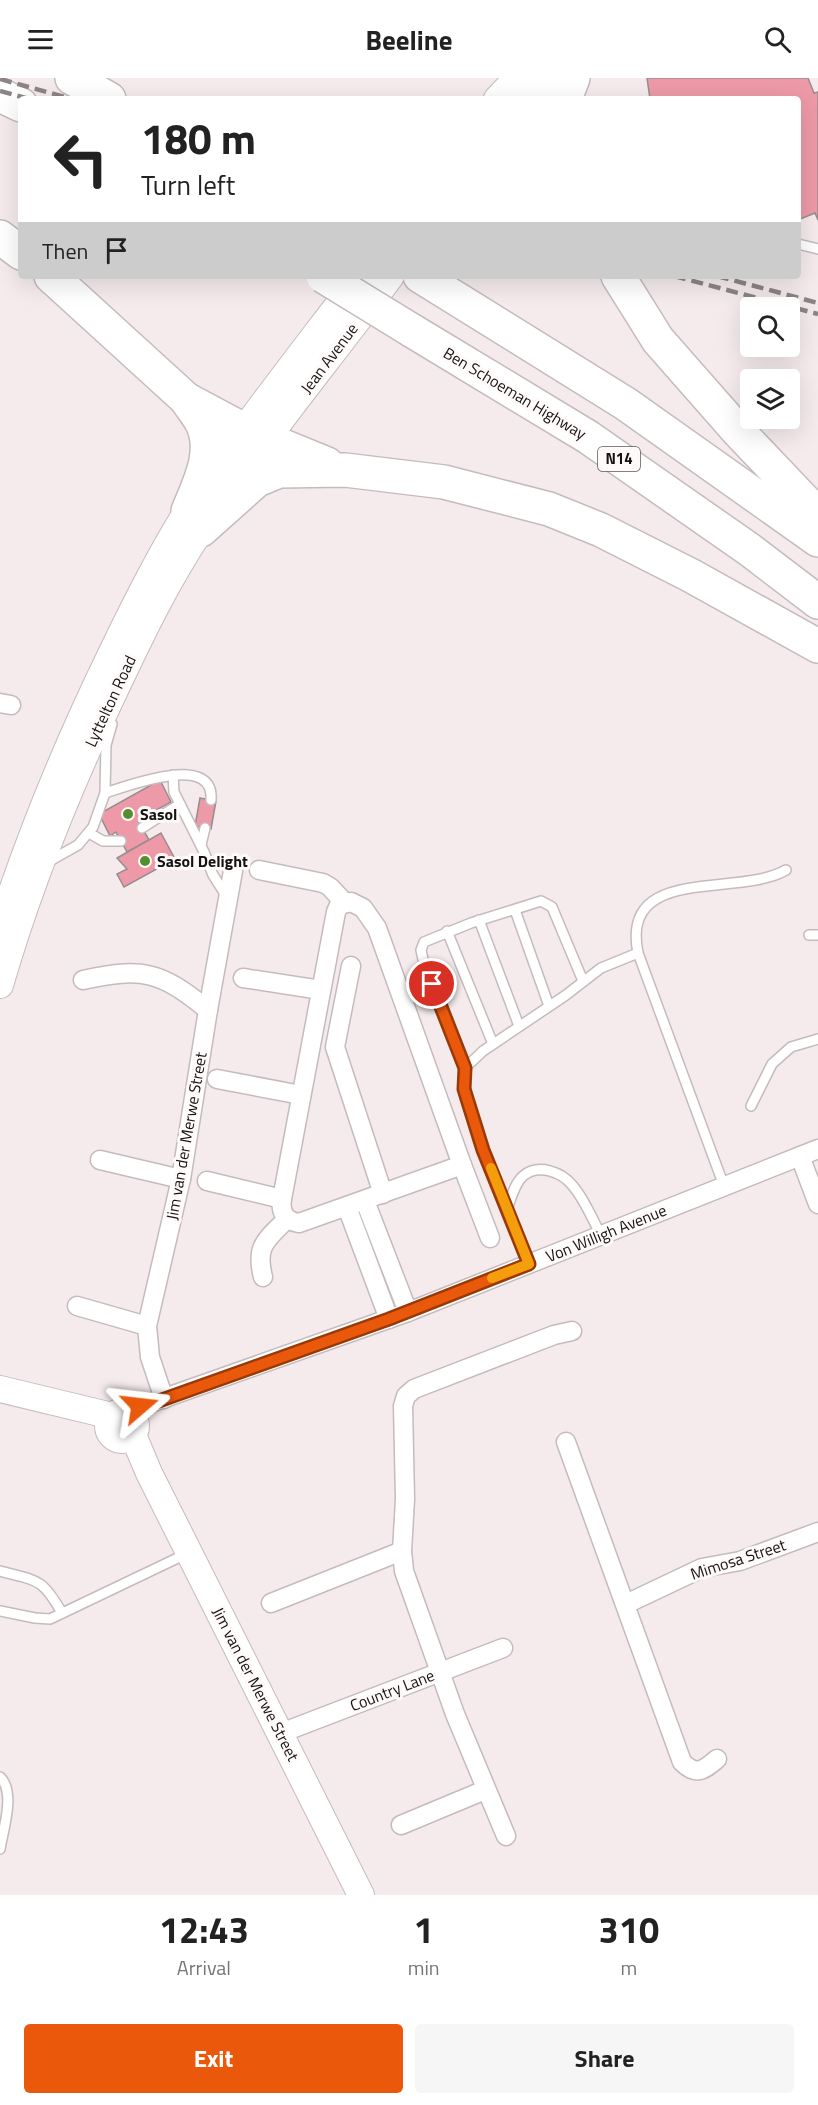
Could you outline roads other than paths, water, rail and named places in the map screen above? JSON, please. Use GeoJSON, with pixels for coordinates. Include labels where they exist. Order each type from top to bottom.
{"type":"FeatureCollection","features":[{"type":"Feature","properties":{"kind":"highway"},"geometry":{"type":"LineString","coordinates":[[72,78],[105,96]]}},
{"type":"Feature","properties":{"kind":"highway"},"geometry":{"type":"LineString","coordinates":[[566,96],[573,78]]}},
{"type":"Feature","properties":{"kind":"highway"},"geometry":{"type":"LineString","coordinates":[[0,95],[18,104]]}},
{"type":"Feature","properties":{"kind":"highway"},"geometry":{"type":"LineString","coordinates":[[0,237],[18,251]]}},
{"type":"Feature","properties":{"kind":"highway"},"geometry":{"type":"LineString","coordinates":[[54,279],[186,399],[203,424],[207,455],[195,520]]}},
{"type":"Feature","properties":{"kind":"highway","name":"Ben Schoeman Highway"},"geometry":{"type":"LineString","coordinates":[[328,279],[588,437],[750,550],[818,602]]}},
{"type":"Feature","properties":{"kind":"highway"},"geometry":{"type":"LineString","coordinates":[[620,279],[658,340],[738,431],[818,515]]}},
{"type":"Feature","properties":{"kind":"highway"},"geometry":{"type":"LineString","coordinates":[[432,283],[626,404],[818,540]]}},
{"type":"Feature","properties":{"kind":"highway"},"geometry":{"type":"LineString","coordinates":[[186,399],[255,435],[345,470]]}},
{"type":"Feature","properties":{"kind":"highway"},"geometry":{"type":"LineString","coordinates":[[195,520],[257,480],[279,471],[345,470],[444,482],[549,509],[601,530],[680,570],[818,646]]}},
{"type":"Feature","properties":{"kind":"main road"},"geometry":{"type":"LineString","coordinates":[[506,96],[530,88]]}},
{"type":"Feature","properties":{"kind":"main road","name":"Jean Avenue"},"geometry":{"type":"LineString","coordinates":[[255,435],[358,279]]}},
{"type":"Feature","properties":{"kind":"main road","name":"Jean Avenue"},"geometry":{"type":"LineString","coordinates":[[255,435],[388,279]]}},
{"type":"Feature","properties":{"kind":"main road","name":"Lyttelton Road"},"geometry":{"type":"LineString","coordinates":[[0,927],[49,791],[87,703],[134,608],[255,435]]}},
{"type":"Feature","properties":{"kind":"main road","name":"Lyttelton Road"},"geometry":{"type":"LineString","coordinates":[[0,985],[39,867],[95,732],[195,520]]}},
{"type":"Feature","properties":{"kind":"main road"},"geometry":{"type":"LineString","coordinates":[[0,1389],[122,1427]]}},
{"type":"Feature","properties":{"kind":"main road"},"geometry":{"type":"LineString","coordinates":[[0,1403],[122,1427]]}},
{"type":"Feature","properties":{"kind":"main road","name":"Jim van der Merwe Street"},"geometry":{"type":"LineString","coordinates":[[122,1427],[137,1463],[149,1473],[190,1553],[361,1895]]}},
{"type":"Feature","properties":{"kind":"street"},"geometry":{"type":"LineString","coordinates":[[260,870],[323,883],[344,902]]}},
{"type":"Feature","properties":{"kind":"street","name":"Jim van der Merwe Street"},"geometry":{"type":"LineString","coordinates":[[160,1401],[150,1357],[147,1326],[181,1179],[233,871]]}},
{"type":"Feature","properties":{"kind":"street"},"geometry":{"type":"LineString","coordinates":[[462,1165],[299,1223],[286,1219],[281,1208],[282,1199],[339,904],[351,902],[363,908],[377,928],[490,1238]]}},
{"type":"Feature","properties":{"kind":"street"},"geometry":{"type":"LineString","coordinates":[[351,966],[335,1047],[383,1194]]}},
{"type":"Feature","properties":{"kind":"street"},"geometry":{"type":"LineString","coordinates":[[83,980],[118,973],[144,973],[176,985],[208,1010]]}},
{"type":"Feature","properties":{"kind":"street"},"geometry":{"type":"LineString","coordinates":[[243,978],[321,990]]}},
{"type":"Feature","properties":{"kind":"street"},"geometry":{"type":"LineString","coordinates":[[217,1079],[301,1095]]}},
{"type":"Feature","properties":{"kind":"street","name":"Von Willigh Avenue"},"geometry":{"type":"LineString","coordinates":[[122,1427],[149,1402],[160,1401],[408,1312],[818,1149]]}},
{"type":"Feature","properties":{"kind":"street"},"geometry":{"type":"LineString","coordinates":[[800,1156],[818,1204]]}},
{"type":"Feature","properties":{"kind":"street"},"geometry":{"type":"LineString","coordinates":[[100,1160],[181,1179]]}},
{"type":"Feature","properties":{"kind":"street"},"geometry":{"type":"LineString","coordinates":[[207,1181],[282,1199]]}},
{"type":"Feature","properties":{"kind":"street"},"geometry":{"type":"LineString","coordinates":[[365,1201],[408,1312]]}},
{"type":"Feature","properties":{"kind":"street"},"geometry":{"type":"LineString","coordinates":[[347,1207],[389,1319]]}},
{"type":"Feature","properties":{"kind":"street"},"geometry":{"type":"LineString","coordinates":[[263,1277],[259,1261],[263,1242],[286,1219]]}},
{"type":"Feature","properties":{"kind":"street"},"geometry":{"type":"LineString","coordinates":[[77,1306],[147,1326]]}},
{"type":"Feature","properties":{"kind":"street"},"geometry":{"type":"LineString","coordinates":[[506,1836],[485,1790],[408,1586],[402,1551],[405,1499],[403,1406],[406,1396],[414,1389],[554,1335],[572,1332]]}},
{"type":"Feature","properties":{"kind":"street"},"geometry":{"type":"LineString","coordinates":[[566,1442],[682,1761],[690,1770],[697,1771],[706,1769],[717,1760]]}},
{"type":"Feature","properties":{"kind":"street","name":"Mimosa Street"},"geometry":{"type":"LineString","coordinates":[[626,1604],[702,1568],[740,1561],[818,1532]]}},
{"type":"Feature","properties":{"kind":"street"},"geometry":{"type":"LineString","coordinates":[[271,1603],[402,1551]]}},
{"type":"Feature","properties":{"kind":"street","name":"Country Lane"},"geometry":{"type":"LineString","coordinates":[[281,1733],[503,1648]]}},
{"type":"Feature","properties":{"kind":"street"},"geometry":{"type":"LineString","coordinates":[[401,1825],[485,1790]]}},
{"type":"Feature","properties":{"kind":"lane"},"geometry":{"type":"LineString","coordinates":[[801,245],[818,249]]}},
{"type":"Feature","properties":{"kind":"lane"},"geometry":{"type":"LineString","coordinates":[[39,867],[78,845],[89,833],[105,793],[106,745],[139,639]]}},
{"type":"Feature","properties":{"kind":"lane"},"geometry":{"type":"LineString","coordinates":[[105,793],[157,776],[172,775],[204,780],[210,788],[211,800]]}},
{"type":"Feature","properties":{"kind":"lane"},"geometry":{"type":"LineString","coordinates":[[172,775],[172,787],[213,875],[228,900]]}},
{"type":"Feature","properties":{"kind":"lane"},"geometry":{"type":"LineString","coordinates":[[142,828],[180,804]]}},
{"type":"Feature","properties":{"kind":"lane"},"geometry":{"type":"LineString","coordinates":[[201,845],[206,828]]}},
{"type":"Feature","properties":{"kind":"lane"},"geometry":{"type":"LineString","coordinates":[[89,833],[103,841],[121,841]]}},
{"type":"Feature","properties":{"kind":"lane"},"geometry":{"type":"LineString","coordinates":[[724,1186],[638,953],[635,931],[637,922],[647,906],[659,896],[669,892],[772,878],[786,870]]}},
{"type":"Feature","properties":{"kind":"lane"},"geometry":{"type":"LineString","coordinates":[[529,1264],[483,1150],[464,1089],[465,1068],[421,950],[424,942],[447,931],[542,902],[552,907],[583,981]]}},
{"type":"Feature","properties":{"kind":"lane"},"geometry":{"type":"LineString","coordinates":[[515,909],[549,1006]]}},
{"type":"Feature","properties":{"kind":"lane"},"geometry":{"type":"LineString","coordinates":[[479,920],[519,1026]]}},
{"type":"Feature","properties":{"kind":"lane"},"geometry":{"type":"LineString","coordinates":[[447,931],[493,1044]]}},
{"type":"Feature","properties":{"kind":"lane"},"geometry":{"type":"LineString","coordinates":[[465,1068],[493,1044],[601,968],[638,953]]}},
{"type":"Feature","properties":{"kind":"lane"},"geometry":{"type":"LineString","coordinates":[[751,1106],[772,1064],[791,1047],[818,1039]]}},
{"type":"Feature","properties":{"kind":"lane"},"geometry":{"type":"LineString","coordinates":[[507,1210],[516,1186],[524,1175],[544,1169],[572,1184],[601,1235]]}},
{"type":"Feature","properties":{"kind":"lane"},"geometry":{"type":"LineString","coordinates":[[0,1611],[35,1618],[50,1618],[190,1553]]}},
{"type":"Feature","properties":{"kind":"lane"},"geometry":{"type":"LineString","coordinates":[[0,1584],[1,1572],[38,1581],[46,1586],[62,1613]]}},
{"type":"Feature","properties":{"kind":"lane"},"geometry":{"type":"LineString","coordinates":[[0,1777],[4,1781],[8,1797],[0,1849]]}},
{"type":"Feature","properties":{"kind":"railway"},"geometry":{"type":"LineString","coordinates":[[0,79],[61,96]]}},
{"type":"Feature","properties":{"kind":"railway"},"geometry":{"type":"LineString","coordinates":[[0,91],[18,96]]}},
{"type":"Feature","properties":{"kind":"railway"},"geometry":{"type":"LineString","coordinates":[[685,279],[818,314]]}},
{"type":"Feature","properties":{"kind":"railway"},"geometry":{"type":"LineString","coordinates":[[728,279],[818,303]]}},
{"type":"Feature","properties":{"kind":"place","name":"Sasol"},"geometry":{"type":"Point","coordinates":[128,814]}},
{"type":"Feature","properties":{"kind":"place","name":"Sasol Delight"},"geometry":{"type":"Point","coordinates":[145,861]}}]}
